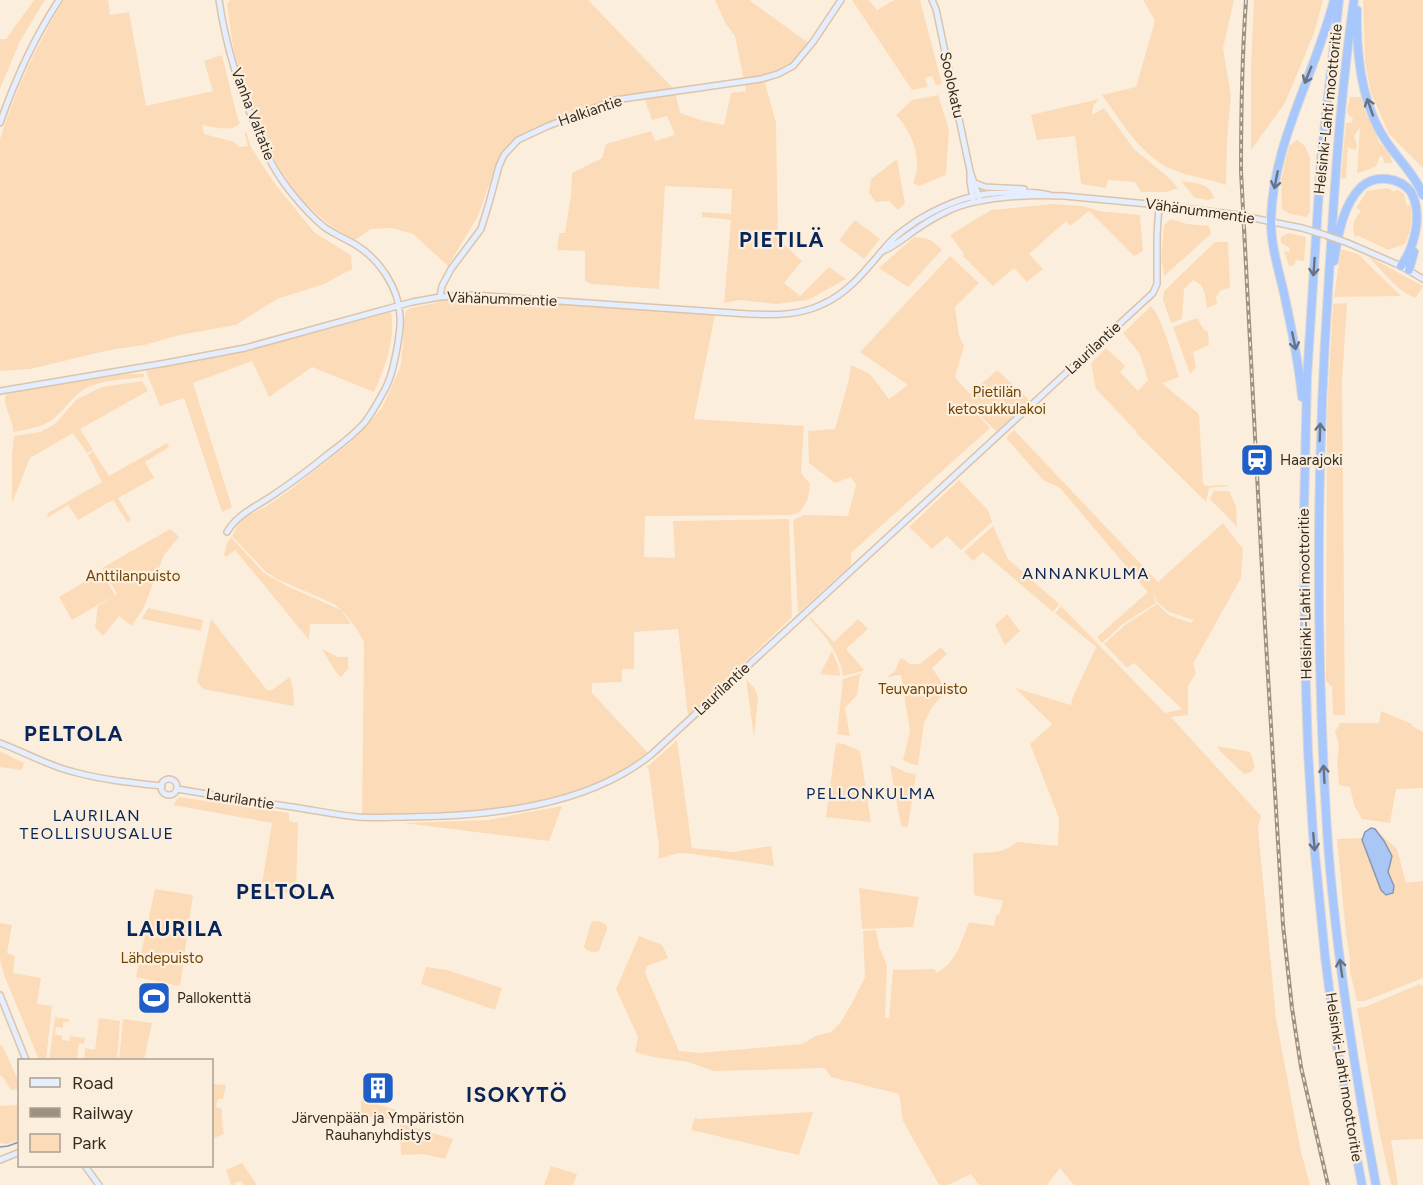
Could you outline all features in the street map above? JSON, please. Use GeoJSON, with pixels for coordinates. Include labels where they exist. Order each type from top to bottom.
{"type":"FeatureCollection","features":[{"type":"Feature","properties":{"kind":"highway"},"geometry":{"type":"LineString","coordinates":[[1306,430],[1296,351],[1277,266],[1271,221],[1275,184],[1284,140],[1328,25],[1334,0]]}},
{"type":"Feature","properties":{"kind":"highway","name":"Helsinki-Lahti moottoritie"},"geometry":{"type":"LineString","coordinates":[[1339,0],[1320,170],[1307,368],[1304,511],[1305,658],[1313,834],[1325,956],[1335,1035],[1362,1185]]}},
{"type":"Feature","properties":{"kind":"highway"},"geometry":{"type":"LineString","coordinates":[[1355,0],[1358,57],[1370,109],[1385,140],[1416,181],[1423,195]]}},
{"type":"Feature","properties":{"kind":"highway","name":"Helsinki-Lahti moottoritie"},"geometry":{"type":"LineString","coordinates":[[1355,0],[1336,159],[1322,377],[1318,510],[1320,656],[1327,832],[1339,955],[1362,1109],[1377,1185]]}},
{"type":"Feature","properties":{"kind":"highway"},"geometry":{"type":"LineString","coordinates":[[1326,319],[1341,224],[1350,204],[1368,182],[1390,179],[1398,181],[1409,190],[1417,204],[1419,218],[1405,268]]}},
{"type":"Feature","properties":{"kind":"highway"},"geometry":{"type":"LineString","coordinates":[[1405,268],[1423,222]]}},
{"type":"Feature","properties":{"kind":"street"},"geometry":{"type":"LineString","coordinates":[[0,123],[22,67],[59,0]]}},
{"type":"Feature","properties":{"kind":"street","name":"Vanha Valtatie"},"geometry":{"type":"LineString","coordinates":[[219,0],[237,74],[251,117],[272,165],[299,203],[318,221],[372,257],[385,273],[393,289],[400,316],[394,363],[386,388],[366,421],[347,440],[300,476],[242,514],[227,532]]}},
{"type":"Feature","properties":{"kind":"street","name":"Halkiantie"},"geometry":{"type":"LineString","coordinates":[[440,297],[442,286],[451,269],[481,228],[499,166],[504,155],[518,140],[615,100],[761,79],[778,74],[793,66],[813,42],[841,0]]}},
{"type":"Feature","properties":{"kind":"street","name":"Soolokatu"},"geometry":{"type":"LineString","coordinates":[[932,0],[936,9],[976,198]]}},
{"type":"Feature","properties":{"kind":"street","name":"Soolokatu"},"geometry":{"type":"LineString","coordinates":[[970,171],[975,183],[976,198]]}},
{"type":"Feature","properties":{"kind":"street"},"geometry":{"type":"LineString","coordinates":[[975,183],[985,187],[1023,189],[1040,193]]}},
{"type":"Feature","properties":{"kind":"street","name":"Vähänummentie"},"geometry":{"type":"LineString","coordinates":[[0,391],[245,348],[440,297],[471,295],[788,315],[814,308],[835,298],[855,282],[883,252],[948,210],[976,198],[1004,192],[1040,193],[1159,205],[1271,221],[1325,234],[1405,268],[1423,279]]}},
{"type":"Feature","properties":{"kind":"street","name":"Vähänummentie"},"geometry":{"type":"LineString","coordinates":[[976,198],[1049,195]]}},
{"type":"Feature","properties":{"kind":"street","name":"Laurilantie"},"geometry":{"type":"LineString","coordinates":[[177,789],[355,817],[446,817],[502,812],[547,803],[578,793],[634,766],[652,754],[1153,293],[1157,284],[1159,205]]}},
{"type":"Feature","properties":{"kind":"street"},"geometry":{"type":"LineString","coordinates":[[0,743],[73,772],[162,786]]}},
{"type":"Feature","properties":{"kind":"street"},"geometry":{"type":"LineString","coordinates":[[171,780],[176,783],[177,789],[173,795],[168,795],[164,793],[162,786],[164,782],[171,780]]}},
{"type":"Feature","properties":{"kind":"street"},"geometry":{"type":"LineString","coordinates":[[0,995],[26,1059]]}},
{"type":"Feature","properties":{"kind":"street"},"geometry":{"type":"LineString","coordinates":[[0,1160],[18,1153]]}},
{"type":"Feature","properties":{"kind":"street"},"geometry":{"type":"LineString","coordinates":[[88,1167],[100,1185]]}},
{"type":"Feature","properties":{"kind":"green space"},"geometry":{"type":"Polygon","coordinates":[[[34,0],[45,0],[20,41],[0,89],[0,39],[6,39],[34,0]]]}},
{"type":"Feature","properties":{"kind":"green space"},"geometry":{"type":"Polygon","coordinates":[[[64,0],[108,0],[110,15],[129,12],[146,106],[213,91],[204,61],[222,55],[240,123],[227,129],[202,125],[204,134],[234,142],[239,147],[248,146],[246,131],[251,147],[275,184],[315,233],[351,255],[352,269],[324,284],[277,299],[236,325],[180,335],[30,369],[0,371],[0,139],[28,68],[64,0]]]}},
{"type":"Feature","properties":{"kind":"green space"},"geometry":{"type":"Polygon","coordinates":[[[230,0],[588,0],[673,88],[619,98],[547,123],[517,139],[500,156],[477,218],[448,266],[413,234],[391,228],[371,229],[355,240],[331,226],[303,202],[280,169],[258,129],[241,81],[233,47],[227,4],[230,0]]]}},
{"type":"Feature","properties":{"kind":"green space"},"geometry":{"type":"Polygon","coordinates":[[[715,0],[749,0],[814,47],[796,68],[765,83],[776,123],[778,239],[802,261],[784,283],[800,296],[829,267],[846,279],[808,300],[777,304],[740,300],[724,303],[731,220],[702,217],[702,212],[731,214],[732,189],[665,186],[659,289],[591,284],[585,281],[585,251],[557,250],[559,233],[565,233],[572,173],[602,158],[606,144],[651,131],[655,141],[675,135],[667,116],[652,120],[644,98],[675,92],[680,113],[724,125],[731,93],[746,91],[735,36],[726,24],[715,0]]]}},
{"type":"Feature","properties":{"kind":"green space"},"geometry":{"type":"Polygon","coordinates":[[[852,0],[869,0],[877,10],[894,0],[920,0],[942,84],[936,85],[932,76],[925,78],[928,87],[912,90],[852,0]]]}},
{"type":"Feature","properties":{"kind":"green space"},"geometry":{"type":"Polygon","coordinates":[[[1143,0],[1234,0],[1223,48],[1231,96],[1226,185],[1176,171],[1153,158],[1125,128],[1102,95],[1136,87],[1155,21],[1143,0]]]}},
{"type":"Feature","properties":{"kind":"green space"},"geometry":{"type":"Polygon","coordinates":[[[1254,0],[1323,0],[1314,33],[1285,103],[1251,150],[1251,66],[1254,0]]]}},
{"type":"Feature","properties":{"kind":"green space"},"geometry":{"type":"Polygon","coordinates":[[[1363,0],[1423,0],[1423,168],[1389,134],[1371,93],[1365,62],[1363,0]]]}},
{"type":"Feature","properties":{"kind":"green space"},"geometry":{"type":"Polygon","coordinates":[[[938,95],[949,129],[946,175],[919,186],[913,183],[917,166],[914,144],[896,115],[912,100],[938,95]]]}},
{"type":"Feature","properties":{"kind":"green space"},"geometry":{"type":"Polygon","coordinates":[[[1350,97],[1361,97],[1367,117],[1372,122],[1379,142],[1390,154],[1392,163],[1384,163],[1383,157],[1380,156],[1376,166],[1357,173],[1360,127],[1354,136],[1356,150],[1348,147],[1346,178],[1343,179],[1341,177],[1346,123],[1351,123],[1353,118],[1348,115],[1347,109],[1350,97]]]}},
{"type":"Feature","properties":{"kind":"green space"},"geometry":{"type":"Polygon","coordinates":[[[1099,99],[1093,106],[1092,115],[1104,108],[1134,149],[1178,188],[1166,192],[1141,192],[1135,182],[1108,180],[1106,188],[1081,184],[1075,136],[1037,140],[1031,115],[1099,99]]]}},
{"type":"Feature","properties":{"kind":"green space"},"geometry":{"type":"Polygon","coordinates":[[[1297,140],[1305,146],[1310,158],[1310,212],[1307,217],[1290,214],[1282,209],[1281,180],[1289,146],[1297,140]]]}},
{"type":"Feature","properties":{"kind":"green space"},"geometry":{"type":"Polygon","coordinates":[[[897,159],[905,204],[898,210],[889,201],[876,202],[869,193],[871,179],[897,159]]]}},
{"type":"Feature","properties":{"kind":"green space"},"geometry":{"type":"Polygon","coordinates":[[[1181,181],[1205,186],[1214,198],[1208,200],[1195,198],[1181,181]]]}},
{"type":"Feature","properties":{"kind":"green space"},"geometry":{"type":"Polygon","coordinates":[[[1387,188],[1395,192],[1397,189],[1404,194],[1407,206],[1410,204],[1411,214],[1410,230],[1405,244],[1388,250],[1359,236],[1355,237],[1353,229],[1355,220],[1361,211],[1356,208],[1367,191],[1387,188]]]}},
{"type":"Feature","properties":{"kind":"green space"},"geometry":{"type":"Polygon","coordinates":[[[1053,204],[1140,215],[1143,251],[1134,256],[1089,211],[1070,226],[1066,221],[1029,254],[1043,269],[1027,282],[1014,268],[993,286],[963,256],[964,254],[950,235],[991,210],[1053,204]]]}},
{"type":"Feature","properties":{"kind":"green space"},"geometry":{"type":"Polygon","coordinates":[[[1171,219],[1187,224],[1209,226],[1211,234],[1164,276],[1161,262],[1164,225],[1171,219]]]}},
{"type":"Feature","properties":{"kind":"green space"},"geometry":{"type":"Polygon","coordinates":[[[855,220],[880,239],[864,259],[839,240],[855,220]]]}},
{"type":"Feature","properties":{"kind":"green space"},"geometry":{"type":"Polygon","coordinates":[[[1289,233],[1306,237],[1304,261],[1296,260],[1294,265],[1289,266],[1284,251],[1289,252],[1290,248],[1281,243],[1281,237],[1289,233]]]}},
{"type":"Feature","properties":{"kind":"green space"},"geometry":{"type":"Polygon","coordinates":[[[914,237],[930,240],[942,250],[908,287],[879,268],[914,237]]]}},
{"type":"Feature","properties":{"kind":"green space"},"geometry":{"type":"Polygon","coordinates":[[[1215,242],[1228,242],[1230,287],[1220,291],[1216,297],[1217,304],[1207,308],[1203,288],[1193,280],[1184,289],[1182,319],[1171,323],[1163,300],[1164,291],[1215,242]]]}},
{"type":"Feature","properties":{"kind":"green space"},"geometry":{"type":"Polygon","coordinates":[[[1341,249],[1358,254],[1401,296],[1334,297],[1341,249]]]}},
{"type":"Feature","properties":{"kind":"green space","name":"Pietilän ketosukkulakoi"},"geometry":{"type":"Polygon","coordinates":[[[950,256],[979,283],[955,307],[959,336],[964,346],[955,377],[970,394],[997,370],[1030,401],[997,432],[971,407],[990,428],[851,553],[851,565],[798,613],[793,520],[804,515],[848,516],[856,485],[851,477],[835,483],[809,463],[808,431],[835,429],[851,365],[870,374],[889,399],[908,385],[860,352],[950,256]]]}},
{"type":"Feature","properties":{"kind":"green space"},"geometry":{"type":"Polygon","coordinates":[[[1368,256],[1423,286],[1416,298],[1396,286],[1368,256]]]}},
{"type":"Feature","properties":{"kind":"green space"},"geometry":{"type":"Polygon","coordinates":[[[473,297],[715,315],[694,419],[804,426],[801,473],[810,484],[808,499],[800,512],[791,515],[645,516],[644,557],[675,558],[673,521],[789,519],[792,617],[688,716],[678,629],[634,632],[634,669],[622,669],[622,682],[592,683],[592,693],[648,753],[652,754],[615,777],[578,793],[502,812],[362,817],[364,642],[351,621],[334,604],[266,572],[232,536],[245,517],[286,493],[351,442],[382,408],[400,368],[406,311],[442,300],[473,297]]]}},
{"type":"Feature","properties":{"kind":"green space"},"geometry":{"type":"Polygon","coordinates":[[[1347,303],[1342,381],[1345,715],[1333,715],[1332,687],[1326,681],[1327,414],[1333,304],[1347,303]]]}},
{"type":"Feature","properties":{"kind":"green space"},"geometry":{"type":"Polygon","coordinates":[[[1151,306],[1164,329],[1179,377],[1162,383],[1199,414],[1203,483],[1206,486],[1228,486],[1209,488],[1206,502],[1136,433],[1096,389],[1091,363],[1106,348],[1125,366],[1120,372],[1138,391],[1148,380],[1140,354],[1123,333],[1151,306]]]}},
{"type":"Feature","properties":{"kind":"green space"},"geometry":{"type":"Polygon","coordinates":[[[391,312],[391,342],[374,392],[312,367],[269,397],[252,361],[193,383],[232,507],[222,512],[184,398],[160,406],[146,371],[262,347],[391,312]]]}},
{"type":"Feature","properties":{"kind":"green space"},"geometry":{"type":"Polygon","coordinates":[[[1197,318],[1204,330],[1208,332],[1209,345],[1193,352],[1196,367],[1190,374],[1173,327],[1197,318]]]}},
{"type":"Feature","properties":{"kind":"green space"},"geometry":{"type":"Polygon","coordinates":[[[125,374],[144,374],[144,377],[108,381],[88,387],[49,422],[13,432],[5,401],[7,394],[125,374]]]}},
{"type":"Feature","properties":{"kind":"green space"},"geometry":{"type":"Polygon","coordinates":[[[142,381],[148,391],[80,429],[93,450],[87,453],[73,433],[30,458],[12,503],[14,436],[40,432],[55,424],[77,399],[102,387],[142,381]]]}},
{"type":"Feature","properties":{"kind":"green space"},"geometry":{"type":"Polygon","coordinates":[[[1014,430],[1158,582],[1223,523],[1243,549],[1241,578],[1193,664],[1196,673],[1188,686],[1188,715],[1171,717],[1261,816],[1258,828],[1276,1018],[1301,1152],[1310,1185],[1074,1185],[1060,1168],[1047,1185],[979,1185],[971,1174],[948,1185],[939,1185],[903,1121],[899,1094],[831,1077],[825,1068],[714,1071],[688,1062],[635,1052],[638,1037],[616,989],[639,936],[662,945],[668,958],[647,966],[645,973],[679,1051],[700,1053],[802,1044],[816,1036],[831,1032],[840,1023],[865,977],[863,931],[876,930],[879,947],[887,965],[885,1018],[889,1018],[893,970],[934,969],[937,973],[949,964],[959,948],[969,922],[994,926],[996,915],[999,915],[1003,901],[974,895],[973,853],[1002,850],[1017,842],[1058,846],[1059,818],[1030,744],[1052,724],[1015,688],[1071,705],[1096,647],[1055,613],[1061,606],[1165,713],[1182,709],[1135,662],[1127,668],[1104,644],[1125,625],[1157,604],[1169,615],[1191,623],[1194,620],[1169,612],[1157,602],[1153,591],[1156,603],[1124,623],[1102,643],[1097,637],[1148,592],[1060,488],[1043,480],[1006,438],[1014,430]]]}},
{"type":"Feature","properties":{"kind":"green space"},"geometry":{"type":"Polygon","coordinates":[[[167,443],[169,447],[145,462],[154,478],[118,498],[131,520],[127,522],[113,500],[78,520],[68,505],[47,518],[48,513],[102,482],[88,455],[93,451],[109,476],[167,443]]]}},
{"type":"Feature","properties":{"kind":"green space"},"geometry":{"type":"Polygon","coordinates":[[[959,480],[988,510],[992,522],[961,550],[947,536],[932,549],[909,527],[959,480]]]}},
{"type":"Feature","properties":{"kind":"green space"},"geometry":{"type":"Polygon","coordinates":[[[1214,491],[1229,491],[1236,506],[1237,527],[1210,499],[1214,491]]]}},
{"type":"Feature","properties":{"kind":"green space"},"geometry":{"type":"Polygon","coordinates":[[[993,526],[1008,559],[1059,604],[1053,612],[983,552],[973,561],[964,552],[993,526]]]}},
{"type":"Feature","properties":{"kind":"green space","name":"Anttilanpuisto"},"geometry":{"type":"Polygon","coordinates":[[[170,529],[179,537],[164,555],[144,607],[132,626],[119,616],[103,636],[95,628],[98,606],[113,596],[72,620],[59,597],[101,572],[116,596],[102,568],[170,529]]]}},
{"type":"Feature","properties":{"kind":"green space"},"geometry":{"type":"Polygon","coordinates":[[[231,537],[264,573],[341,610],[351,624],[310,624],[309,640],[235,550],[227,557],[224,555],[231,537]]]}},
{"type":"Feature","properties":{"kind":"green space"},"geometry":{"type":"Polygon","coordinates":[[[148,608],[203,620],[201,631],[142,619],[148,608]]]}},
{"type":"Feature","properties":{"kind":"green space"},"geometry":{"type":"Polygon","coordinates":[[[1007,614],[1020,631],[1005,645],[995,625],[1007,614]]]}},
{"type":"Feature","properties":{"kind":"green space"},"geometry":{"type":"Polygon","coordinates":[[[810,617],[834,642],[858,619],[868,629],[846,649],[863,671],[843,676],[835,652],[810,617]]]}},
{"type":"Feature","properties":{"kind":"green space"},"geometry":{"type":"Polygon","coordinates":[[[211,619],[267,690],[272,690],[290,677],[294,706],[203,689],[197,682],[211,619]]]}},
{"type":"Feature","properties":{"kind":"green space","name":"Teuvanpuisto"},"geometry":{"type":"Polygon","coordinates":[[[941,647],[947,654],[932,668],[947,690],[932,707],[924,723],[918,765],[911,764],[903,760],[910,731],[901,675],[887,677],[895,671],[902,658],[910,664],[920,664],[941,647]]]}},
{"type":"Feature","properties":{"kind":"green space"},"geometry":{"type":"Polygon","coordinates":[[[322,649],[338,657],[348,657],[348,669],[341,677],[335,671],[322,649]]]}},
{"type":"Feature","properties":{"kind":"green space"},"geometry":{"type":"Polygon","coordinates":[[[832,651],[839,668],[840,676],[820,674],[832,651]]]}},
{"type":"Feature","properties":{"kind":"green space"},"geometry":{"type":"Polygon","coordinates":[[[862,673],[857,695],[845,708],[850,736],[837,734],[843,679],[862,673]]]}},
{"type":"Feature","properties":{"kind":"green space"},"geometry":{"type":"Polygon","coordinates":[[[746,679],[755,689],[758,697],[754,737],[746,679]]]}},
{"type":"Feature","properties":{"kind":"green space"},"geometry":{"type":"Polygon","coordinates":[[[1381,711],[1412,724],[1423,732],[1423,788],[1396,789],[1390,823],[1362,819],[1354,805],[1350,787],[1339,785],[1337,762],[1339,744],[1335,732],[1340,723],[1379,723],[1381,711]]]}},
{"type":"Feature","properties":{"kind":"green space"},"geometry":{"type":"Polygon","coordinates":[[[677,740],[692,848],[733,852],[771,846],[774,866],[678,853],[658,859],[659,847],[647,767],[677,740]]]}},
{"type":"Feature","properties":{"kind":"green space"},"geometry":{"type":"Polygon","coordinates":[[[836,743],[860,751],[871,822],[826,817],[836,743]]]}},
{"type":"Feature","properties":{"kind":"green space"},"geometry":{"type":"Polygon","coordinates":[[[1217,746],[1250,752],[1254,769],[1244,774],[1217,746]]]}},
{"type":"Feature","properties":{"kind":"green space"},"geometry":{"type":"Polygon","coordinates":[[[0,751],[24,763],[22,770],[0,767],[0,751]]]}},
{"type":"Feature","properties":{"kind":"green space"},"geometry":{"type":"Polygon","coordinates":[[[890,765],[916,774],[908,827],[901,826],[890,765]]]}},
{"type":"Feature","properties":{"kind":"green space"},"geometry":{"type":"Polygon","coordinates":[[[179,797],[289,813],[289,821],[298,823],[296,894],[268,890],[267,897],[260,895],[272,823],[173,805],[179,797]]]}},
{"type":"Feature","properties":{"kind":"green space"},"geometry":{"type":"Polygon","coordinates":[[[562,806],[549,841],[403,823],[487,820],[562,806]]]}},
{"type":"Feature","properties":{"kind":"green space"},"geometry":{"type":"Polygon","coordinates":[[[1380,834],[1397,849],[1406,883],[1423,881],[1423,978],[1365,1001],[1357,1001],[1350,972],[1337,839],[1362,838],[1381,890],[1392,893],[1394,886],[1388,872],[1392,856],[1380,834]]]}},
{"type":"Feature","properties":{"kind":"green space"},"geometry":{"type":"Polygon","coordinates":[[[859,888],[919,897],[913,927],[862,929],[859,888]]]}},
{"type":"Feature","properties":{"kind":"green space","name":"Lähdepuisto"},"geometry":{"type":"Polygon","coordinates":[[[155,889],[193,895],[180,986],[136,977],[155,889]]]}},
{"type":"Feature","properties":{"kind":"green space"},"geometry":{"type":"Polygon","coordinates":[[[593,921],[607,926],[599,951],[595,952],[584,947],[593,921]]]}},
{"type":"Feature","properties":{"kind":"green space"},"geometry":{"type":"Polygon","coordinates":[[[0,923],[12,925],[7,953],[15,956],[13,973],[41,978],[37,1004],[52,1006],[46,1059],[39,1059],[0,960],[0,923]]]}},
{"type":"Feature","properties":{"kind":"green space"},"geometry":{"type":"Polygon","coordinates":[[[426,967],[447,970],[502,988],[495,1010],[421,984],[426,967]]]}},
{"type":"Feature","properties":{"kind":"green space"},"geometry":{"type":"Polygon","coordinates":[[[1420,984],[1423,987],[1423,1139],[1391,1140],[1398,1185],[1391,1185],[1357,1008],[1365,1007],[1420,984]]]}},
{"type":"Feature","properties":{"kind":"green space","name":"Pallokenttä"},"geometry":{"type":"Polygon","coordinates":[[[140,987],[171,993],[168,1009],[137,1004],[140,987]]]}},
{"type":"Feature","properties":{"kind":"green space"},"geometry":{"type":"Polygon","coordinates":[[[55,1017],[69,1019],[69,1022],[63,1022],[63,1028],[56,1027],[55,1034],[62,1036],[62,1040],[69,1041],[70,1036],[85,1038],[84,1044],[79,1043],[77,1059],[49,1059],[55,1017]]]}},
{"type":"Feature","properties":{"kind":"green space"},"geometry":{"type":"Polygon","coordinates":[[[99,1018],[120,1021],[117,1059],[84,1059],[85,1048],[95,1050],[99,1018]]]}},
{"type":"Feature","properties":{"kind":"green space"},"geometry":{"type":"Polygon","coordinates":[[[123,1019],[152,1023],[144,1059],[119,1059],[123,1019]]]}},
{"type":"Feature","properties":{"kind":"green space"},"geometry":{"type":"Polygon","coordinates":[[[0,1045],[2,1045],[18,1080],[18,1089],[11,1090],[0,1076],[0,1045]]]}},
{"type":"Feature","properties":{"kind":"green space"},"geometry":{"type":"Polygon","coordinates":[[[213,1084],[226,1085],[223,1099],[218,1099],[216,1107],[222,1109],[224,1134],[213,1139],[213,1084]]]}},
{"type":"Feature","properties":{"kind":"green space"},"geometry":{"type":"Polygon","coordinates":[[[361,1100],[397,1110],[395,1120],[361,1115],[361,1100]]]}},
{"type":"Feature","properties":{"kind":"green space"},"geometry":{"type":"Polygon","coordinates":[[[18,1105],[18,1140],[7,1144],[0,1143],[0,1106],[18,1105]]]}},
{"type":"Feature","properties":{"kind":"green space"},"geometry":{"type":"Polygon","coordinates":[[[813,1112],[799,1155],[691,1130],[695,1117],[698,1119],[813,1112]]]}},
{"type":"Feature","properties":{"kind":"green space"},"geometry":{"type":"Polygon","coordinates":[[[400,1123],[453,1139],[445,1159],[423,1154],[401,1155],[400,1123]]]}},
{"type":"Feature","properties":{"kind":"green space"},"geometry":{"type":"Polygon","coordinates":[[[242,1163],[257,1185],[243,1185],[241,1181],[231,1185],[226,1170],[242,1163]]]}},
{"type":"Feature","properties":{"kind":"green space"},"geometry":{"type":"Polygon","coordinates":[[[551,1166],[577,1174],[573,1185],[544,1185],[551,1166]]]}},
{"type":"Feature","properties":{"kind":"water"},"geometry":{"type":"Polygon","coordinates":[[[1371,828],[1375,829],[1384,841],[1392,856],[1388,872],[1394,886],[1393,893],[1386,895],[1381,890],[1362,840],[1365,832],[1371,828]]]}},
{"type":"Feature","properties":{"kind":"waterway"},"geometry":{"type":"LineString","coordinates":[[0,1147],[18,1142]]}},
{"type":"Feature","properties":{"kind":"railway"},"geometry":{"type":"LineString","coordinates":[[1246,0],[1241,171],[1283,925],[1301,1067],[1328,1185]]}},
{"type":"Feature","properties":{"kind":"place","name":"Haarajoki"},"geometry":{"type":"Point","coordinates":[1257,460]}},
{"type":"Feature","properties":{"kind":"place","name":"Pallokenttä"},"geometry":{"type":"Point","coordinates":[154,998]}},
{"type":"Feature","properties":{"kind":"place","name":"Järvenpään ja Ympäristön Rauhanyhdistys"},"geometry":{"type":"Point","coordinates":[378,1088]}},
{"type":"Feature","properties":{"kind":"district","name":"PIETILÄ"},"geometry":{"type":"Point","coordinates":[782,239]}},
{"type":"Feature","properties":{"kind":"district","name":"ANNANKULMA"},"geometry":{"type":"Point","coordinates":[1086,573]}},
{"type":"Feature","properties":{"kind":"district","name":"PELTOLA"},"geometry":{"type":"Point","coordinates":[74,733]}},
{"type":"Feature","properties":{"kind":"district","name":"PELLONKULMA"},"geometry":{"type":"Point","coordinates":[871,793]}},
{"type":"Feature","properties":{"kind":"district","name":"LAURILAN TEOLLISUUSALUE"},"geometry":{"type":"Point","coordinates":[97,824]}},
{"type":"Feature","properties":{"kind":"district","name":"PELTOLA"},"geometry":{"type":"Point","coordinates":[286,891]}},
{"type":"Feature","properties":{"kind":"district","name":"LAURILA"},"geometry":{"type":"Point","coordinates":[175,928]}},
{"type":"Feature","properties":{"kind":"district","name":"ISOKYTÖ"},"geometry":{"type":"Point","coordinates":[517,1094]}}]}
